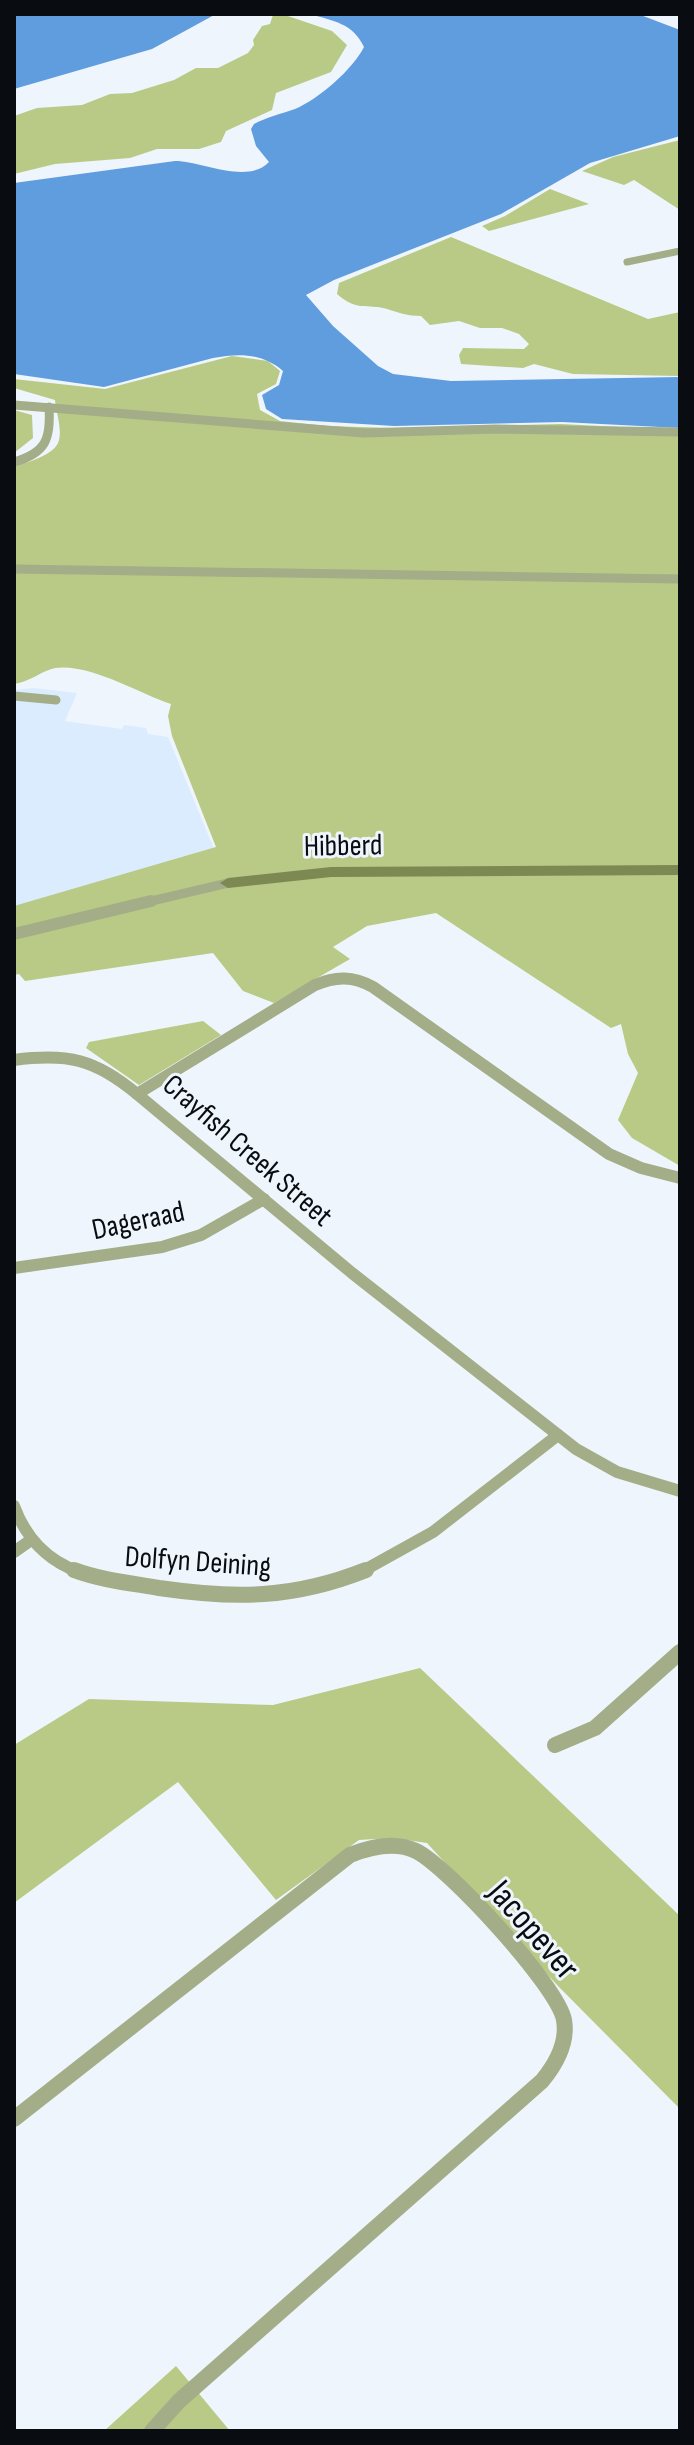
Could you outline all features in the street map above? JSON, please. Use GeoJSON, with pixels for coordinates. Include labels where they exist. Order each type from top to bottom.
{"type":"FeatureCollection","features":[{"type":"Feature","properties":{"kind":"street"},"geometry":{"type":"LineString","coordinates":[[627,262],[680,251]]}},
{"type":"Feature","properties":{"kind":"street"},"geometry":{"type":"LineString","coordinates":[[14,405],[364,433],[495,429],[680,432]]}},
{"type":"Feature","properties":{"kind":"street"},"geometry":{"type":"LineString","coordinates":[[14,462],[34,456],[48,445],[51,439],[49,407]]}},
{"type":"Feature","properties":{"kind":"street"},"geometry":{"type":"LineString","coordinates":[[14,569],[680,579]]}},
{"type":"Feature","properties":{"kind":"street"},"geometry":{"type":"LineString","coordinates":[[14,696],[56,700]]}},
{"type":"Feature","properties":{"kind":"street","name":"Hibberd"},"geometry":{"type":"LineString","coordinates":[[14,934],[228,883],[331,872],[680,870]]}},
{"type":"Feature","properties":{"kind":"street","name":"Crayfish Creek Street"},"geometry":{"type":"LineString","coordinates":[[680,1178],[641,1168],[609,1154],[373,987],[355,978],[334,977],[315,985],[137,1094],[558,1435],[617,1472],[680,1491]]}},
{"type":"Feature","properties":{"kind":"street"},"geometry":{"type":"LineString","coordinates":[[14,1060],[47,1055],[87,1059],[108,1070],[137,1094]]}},
{"type":"Feature","properties":{"kind":"street","name":"Dageraad"},"geometry":{"type":"LineString","coordinates":[[14,1268],[162,1247],[201,1235],[264,1199]]}},
{"type":"Feature","properties":{"kind":"street","name":"Dolfyn Deining"},"geometry":{"type":"LineString","coordinates":[[14,1506],[21,1527],[49,1558],[95,1579],[216,1595],[289,1593],[359,1572],[427,1539],[558,1435]]}},
{"type":"Feature","properties":{"kind":"street"},"geometry":{"type":"LineString","coordinates":[[14,1552],[31,1540]]}},
{"type":"Feature","properties":{"kind":"street"},"geometry":{"type":"LineString","coordinates":[[555,1745],[595,1728],[680,1652]]}},
{"type":"Feature","properties":{"kind":"street","name":"Jacopever"},"geometry":{"type":"LineString","coordinates":[[14,2119],[350,1855],[366,1849],[400,1847],[431,1860],[546,1984],[562,2011],[564,2041],[560,2057],[542,2081],[191,2390],[152,2431]]}},
{"type":"Feature","properties":{"kind":"shaded area"},"geometry":{"type":"Polygon","coordinates":[[[34,688],[77,693],[65,721],[122,729],[124,725],[146,728],[148,734],[168,737],[228,883],[14,934],[14,690],[34,688]]]}},
{"type":"Feature","properties":{"kind":"green space"},"geometry":{"type":"Polygon","coordinates":[[[282,14],[332,31],[347,45],[331,72],[276,93],[272,110],[226,131],[221,142],[199,149],[157,149],[130,158],[55,164],[14,174],[14,116],[37,108],[82,105],[110,94],[132,93],[174,80],[196,68],[218,68],[248,53],[262,26],[270,24],[273,15],[282,14]]]}},
{"type":"Feature","properties":{"kind":"green space"},"geometry":{"type":"Polygon","coordinates":[[[680,140],[680,210],[634,180],[624,185],[582,171],[613,157],[680,140]]]}},
{"type":"Feature","properties":{"kind":"green space"},"geometry":{"type":"Polygon","coordinates":[[[550,189],[589,204],[489,231],[482,226],[505,216],[550,189]]]}},
{"type":"Feature","properties":{"kind":"green space"},"geometry":{"type":"Polygon","coordinates":[[[451,237],[648,319],[680,312],[680,376],[573,374],[534,364],[523,368],[461,364],[459,355],[463,348],[524,349],[529,344],[519,334],[502,328],[480,328],[459,321],[430,325],[421,316],[356,305],[337,294],[339,283],[451,237]]]}},
{"type":"Feature","properties":{"kind":"green space"},"geometry":{"type":"Polygon","coordinates":[[[232,356],[268,361],[280,371],[276,384],[257,394],[260,410],[280,421],[393,428],[561,424],[680,430],[680,1166],[632,1138],[618,1120],[638,1073],[628,1054],[621,1024],[611,1028],[436,913],[367,926],[333,947],[350,959],[274,1003],[243,991],[213,953],[25,981],[19,974],[14,975],[14,906],[216,847],[172,736],[168,716],[171,704],[98,674],[69,668],[50,669],[14,684],[14,466],[40,458],[52,450],[57,445],[60,431],[55,400],[14,388],[14,379],[105,389],[232,356]]]}},
{"type":"Feature","properties":{"kind":"green space"},"geometry":{"type":"Polygon","coordinates":[[[14,410],[32,415],[33,438],[14,453],[14,410]]]}},
{"type":"Feature","properties":{"kind":"green space"},"geometry":{"type":"Polygon","coordinates":[[[203,1021],[221,1035],[139,1085],[86,1048],[89,1042],[203,1021]]]}},
{"type":"Feature","properties":{"kind":"green space"},"geometry":{"type":"Polygon","coordinates":[[[420,1668],[680,1916],[680,2109],[558,1986],[427,1843],[393,1838],[359,1840],[276,1900],[178,1782],[14,1903],[14,1745],[89,1699],[273,1705],[420,1668]]]}},
{"type":"Feature","properties":{"kind":"green space"},"geometry":{"type":"Polygon","coordinates":[[[176,2366],[230,2431],[104,2431],[176,2366]]]}},
{"type":"Feature","properties":{"kind":"water"},"geometry":{"type":"Polygon","coordinates":[[[14,14],[216,14],[152,49],[14,89],[14,14]]]}},
{"type":"Feature","properties":{"kind":"water"},"geometry":{"type":"Polygon","coordinates":[[[310,14],[638,14],[680,30],[680,136],[590,163],[501,214],[334,280],[306,295],[333,326],[378,366],[393,374],[451,381],[680,377],[680,428],[562,422],[394,426],[282,419],[266,409],[262,395],[279,385],[283,371],[267,361],[250,356],[213,358],[104,387],[14,374],[14,183],[175,161],[237,172],[260,169],[269,162],[256,146],[251,129],[254,124],[295,109],[324,91],[344,74],[364,47],[348,28],[310,14]]]}}]}
